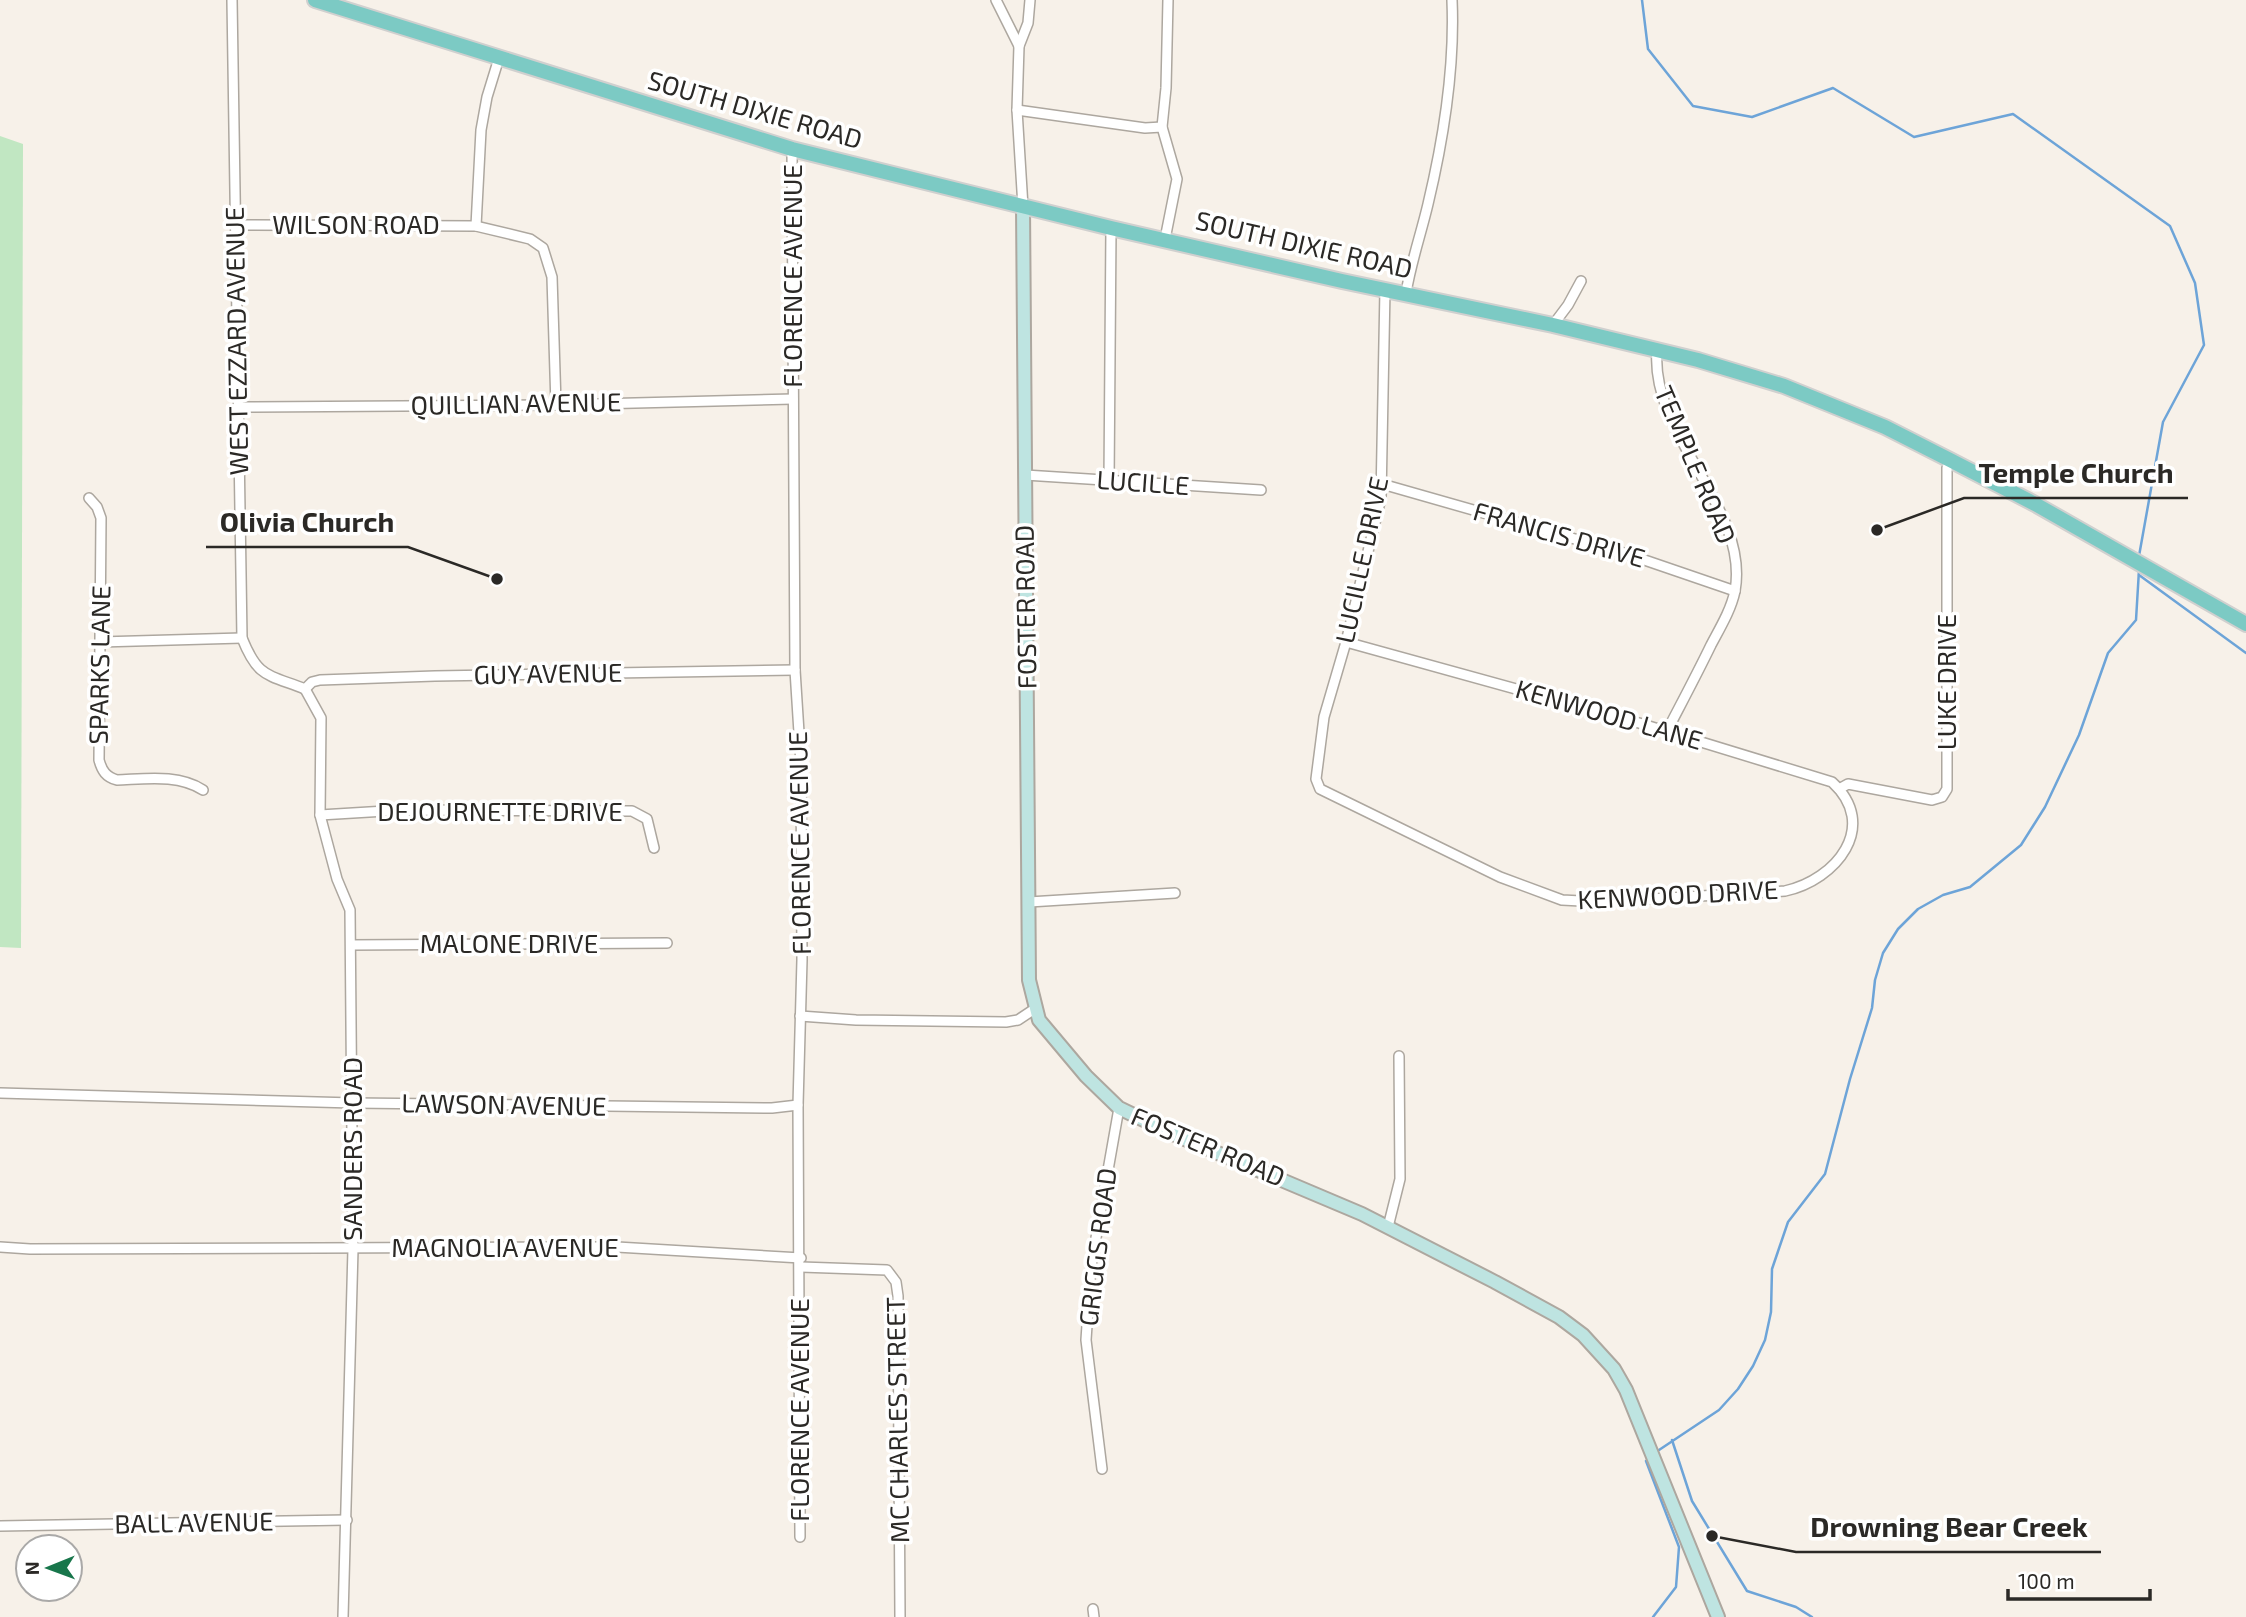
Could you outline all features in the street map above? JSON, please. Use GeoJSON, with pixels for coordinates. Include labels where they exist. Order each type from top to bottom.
{"type":"FeatureCollection","features":[{"type":"Feature","properties":{"kind":"main road","name":"SOUTH DIXIE ROAD"},"geometry":{"type":"LineString","coordinates":[[315,0],[792,149],[1111,228],[1553,325],[1708,363],[1784,386],[1885,427],[1950,460],[2035,504],[2246,624]]}},
{"type":"Feature","properties":{"kind":"street","name":"WEST EZZARD AVENUE"},"geometry":{"type":"LineString","coordinates":[[232,0],[242,638],[260,672],[305,689]]}},
{"type":"Feature","properties":{"kind":"street"},"geometry":{"type":"LineString","coordinates":[[996,0],[1019,46]]}},
{"type":"Feature","properties":{"kind":"street"},"geometry":{"type":"LineString","coordinates":[[1023,207],[1017,110],[1019,46],[1028,23],[1030,0]]}},
{"type":"Feature","properties":{"kind":"street"},"geometry":{"type":"LineString","coordinates":[[1165,239],[1177,179],[1163,127],[1168,0]]}},
{"type":"Feature","properties":{"kind":"street"},"geometry":{"type":"LineString","coordinates":[[1406,293],[1410,268],[1429,202],[1450,85],[1453,33],[1451,0]]}},
{"type":"Feature","properties":{"kind":"street"},"geometry":{"type":"LineString","coordinates":[[476,226],[481,130],[487,97],[499,58]]}},
{"type":"Feature","properties":{"kind":"street"},"geometry":{"type":"LineString","coordinates":[[1017,110],[1145,128],[1163,127]]}},
{"type":"Feature","properties":{"kind":"street","name":"FLORENCE AVENUE"},"geometry":{"type":"LineString","coordinates":[[792,149],[795,670],[801,764],[802,960],[798,1105],[801,1262],[800,1537]]}},
{"type":"Feature","properties":{"kind":"street","name":"FOSTER ROAD"},"geometry":{"type":"LineString","coordinates":[[1023,207],[1030,980],[1040,1020],[1086,1076],[1119,1108],[1175,1135],[1362,1214],[1559,1317],[1583,1335],[1614,1369],[1626,1390],[1718,1617]]}},
{"type":"Feature","properties":{"kind":"street","name":"WILSON ROAD"},"geometry":{"type":"LineString","coordinates":[[235,225],[476,226],[523,237],[543,248],[552,277],[556,405]]}},
{"type":"Feature","properties":{"kind":"street"},"geometry":{"type":"LineString","coordinates":[[1109,481],[1111,228]]}},
{"type":"Feature","properties":{"kind":"street"},"geometry":{"type":"LineString","coordinates":[[1553,325],[1581,281]]}},
{"type":"Feature","properties":{"kind":"street","name":"LUCILLE DRIVE"},"geometry":{"type":"LineString","coordinates":[[1318,786],[1318,752],[1324,718],[1346,642],[1381,498],[1385,289]]}},
{"type":"Feature","properties":{"kind":"street","name":"TEMPLE ROAD"},"geometry":{"type":"LineString","coordinates":[[1657,351],[1656,371],[1667,409],[1732,540],[1735,590],[1728,612],[1667,731]]}},
{"type":"Feature","properties":{"kind":"street","name":"QUILLIAN AVENUE"},"geometry":{"type":"LineString","coordinates":[[239,407],[556,405],[793,399]]}},
{"type":"Feature","properties":{"kind":"street","name":"LUKE DRIVE"},"geometry":{"type":"LineString","coordinates":[[1839,789],[1848,784],[1931,800],[1942,797],[1947,789],[1947,468],[1950,460]]}},
{"type":"Feature","properties":{"kind":"street","name":"LUCILLE"},"geometry":{"type":"LineString","coordinates":[[1025,475],[1261,490]]}},
{"type":"Feature","properties":{"kind":"street","name":"FRANCIS DRIVE"},"geometry":{"type":"LineString","coordinates":[[1382,484],[1624,553],[1735,590]]}},
{"type":"Feature","properties":{"kind":"street","name":"SPARKS LANE"},"geometry":{"type":"LineString","coordinates":[[89,498],[97,507],[101,518],[99,760],[102,770],[108,777],[117,780],[176,779],[193,783],[203,790]]}},
{"type":"Feature","properties":{"kind":"street"},"geometry":{"type":"LineString","coordinates":[[100,642],[242,638]]}},
{"type":"Feature","properties":{"kind":"street","name":"KENWOOD LANE"},"geometry":{"type":"LineString","coordinates":[[1346,642],[1667,731],[1832,782],[1839,789]]}},
{"type":"Feature","properties":{"kind":"street","name":"GUY AVENUE"},"geometry":{"type":"LineString","coordinates":[[305,689],[312,682],[320,680],[795,670]]}},
{"type":"Feature","properties":{"kind":"street","name":"SANDERS ROAD"},"geometry":{"type":"LineString","coordinates":[[305,689],[321,718],[320,814],[337,879],[350,910],[353,1249],[343,1617]]}},
{"type":"Feature","properties":{"kind":"street","name":"KENWOOD DRIVE"},"geometry":{"type":"LineString","coordinates":[[1318,786],[1323,792],[1500,877],[1562,900],[1600,902],[1738,895],[1803,887],[1821,877],[1845,851],[1852,828],[1852,815],[1848,799],[1839,789]]}},
{"type":"Feature","properties":{"kind":"street","name":"DEJOURNETTE DRIVE"},"geometry":{"type":"LineString","coordinates":[[320,814],[402,810],[632,811],[647,819],[654,848]]}},
{"type":"Feature","properties":{"kind":"street"},"geometry":{"type":"LineString","coordinates":[[1029,902],[1175,893]]}},
{"type":"Feature","properties":{"kind":"street","name":"MALONE DRIVE"},"geometry":{"type":"LineString","coordinates":[[351,945],[667,943]]}},
{"type":"Feature","properties":{"kind":"street"},"geometry":{"type":"LineString","coordinates":[[800,1016],[1006,1023],[1018,1020],[1036,1008]]}},
{"type":"Feature","properties":{"kind":"street"},"geometry":{"type":"LineString","coordinates":[[1388,1227],[1401,1179],[1399,1056]]}},
{"type":"Feature","properties":{"kind":"street","name":"LAWSON AVENUE"},"geometry":{"type":"LineString","coordinates":[[0,1093],[352,1103],[772,1108],[798,1105]]}},
{"type":"Feature","properties":{"kind":"street","name":"GRIGGS ROAD"},"geometry":{"type":"LineString","coordinates":[[1102,1469],[1086,1340],[1091,1266],[1119,1108]]}},
{"type":"Feature","properties":{"kind":"street","name":"MAGNOLIA AVENUE"},"geometry":{"type":"LineString","coordinates":[[0,1247],[617,1247],[801,1262]]}},
{"type":"Feature","properties":{"kind":"street","name":"MC CHARLES STREET"},"geometry":{"type":"LineString","coordinates":[[801,1262],[887,1270],[896,1282],[900,1617]]}},
{"type":"Feature","properties":{"kind":"street","name":"BALL AVENUE"},"geometry":{"type":"LineString","coordinates":[[0,1526],[347,1520]]}},
{"type":"Feature","properties":{"kind":"green space"},"geometry":{"type":"Polygon","coordinates":[[[0,136],[23,144],[21,948],[0,947],[0,136]]]}},
{"type":"Feature","properties":{"kind":"waterway"},"geometry":{"type":"LineString","coordinates":[[1642,0],[1648,49],[1693,106],[1752,117],[1833,88],[1914,137],[2013,114],[2170,226],[2195,283],[2204,345],[2163,422],[2139,556]]}},
{"type":"Feature","properties":{"kind":"waterway"},"geometry":{"type":"LineString","coordinates":[[1659,1450],[1719,1410],[1738,1389],[1753,1366],[1765,1340],[1771,1312],[1772,1269],[1788,1222],[1825,1174],[1872,1008],[1875,980],[1883,953],[1898,929],[1918,909],[1943,895],[1970,887],[2021,845],[2045,807],[2079,735],[2108,653],[2136,620],[2139,570]]}},
{"type":"Feature","properties":{"kind":"waterway"},"geometry":{"type":"LineString","coordinates":[[2139,575],[2246,653]]}},
{"type":"Feature","properties":{"kind":"waterway"},"geometry":{"type":"LineString","coordinates":[[1672,1440],[1692,1501],[1747,1591],[1796,1607],[1812,1617]]}},
{"type":"Feature","properties":{"kind":"waterway"},"geometry":{"type":"LineString","coordinates":[[1646,1461],[1679,1547],[1676,1587],[1653,1617]]}},
{"type":"Feature","properties":{"kind":"place","name":"Temple Church"},"geometry":{"type":"Point","coordinates":[1877,530]}},
{"type":"Feature","properties":{"kind":"place","name":"Olivia Church"},"geometry":{"type":"Point","coordinates":[497,579]}},
{"type":"Feature","properties":{"kind":"place","name":"Drowning Bear Creek"},"geometry":{"type":"Point","coordinates":[1712,1536]}}]}
